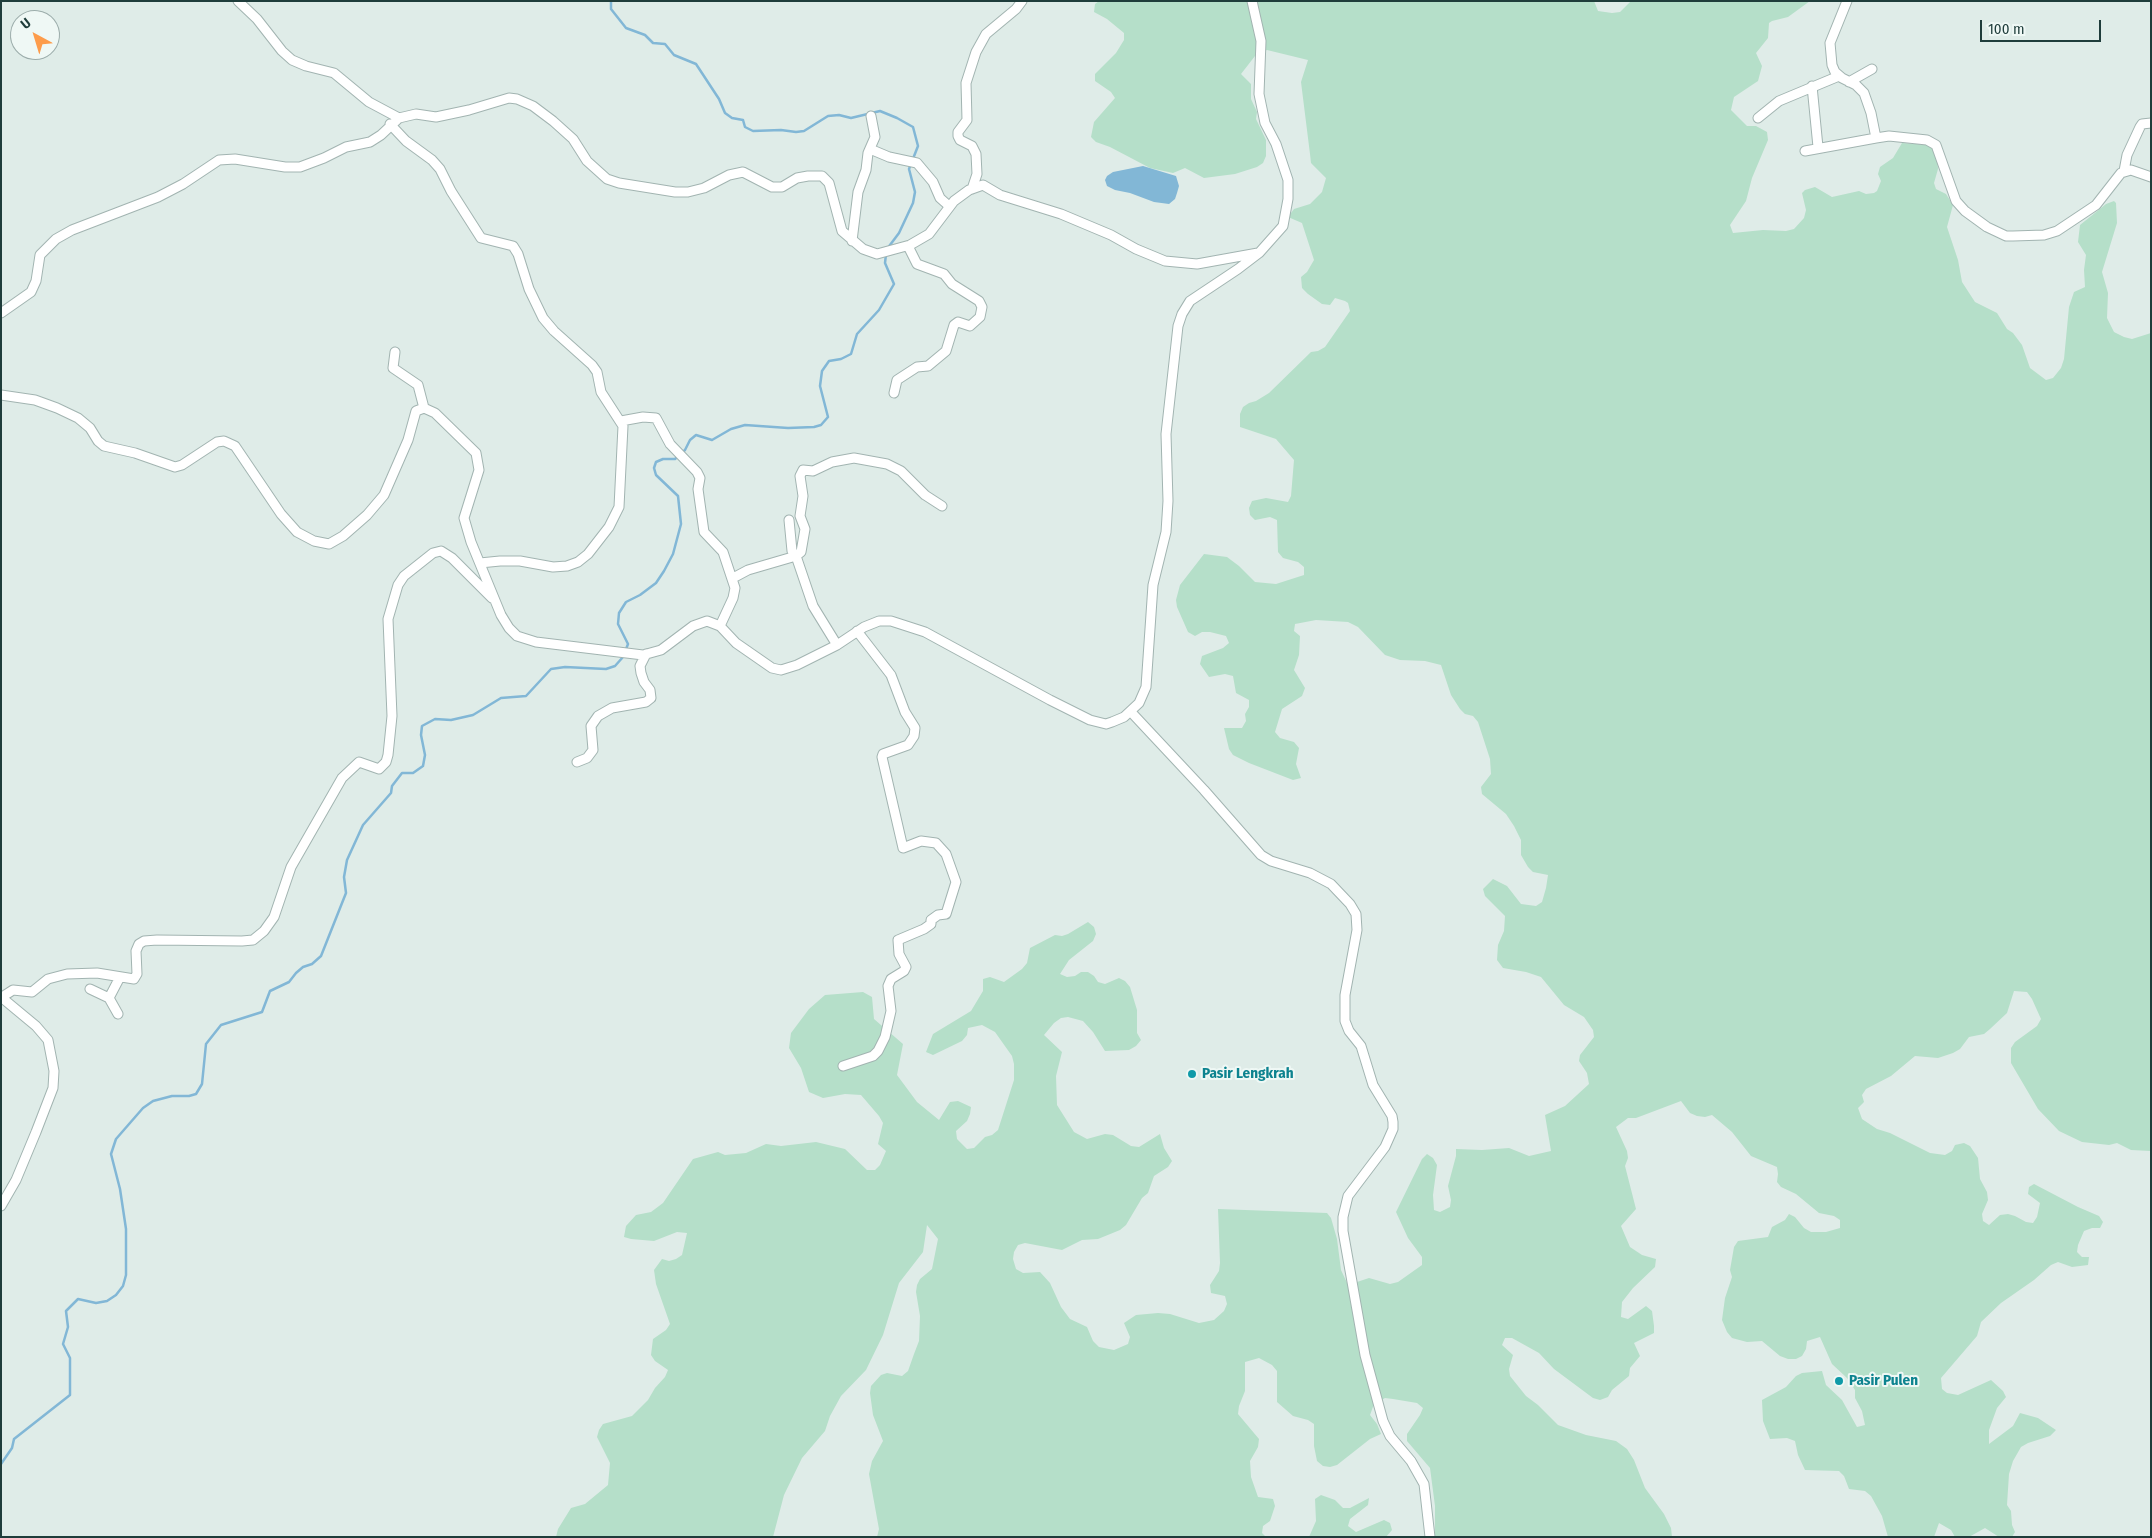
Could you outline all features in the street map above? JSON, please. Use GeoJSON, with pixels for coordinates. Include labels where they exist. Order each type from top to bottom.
{"type":"FeatureCollection","features":[{"type":"Feature","properties":{"kind":"street"},"geometry":{"type":"LineString","coordinates":[[238,1],[257,19],[292,60],[334,73],[369,102],[399,118]]}},
{"type":"Feature","properties":{"kind":"street"},"geometry":{"type":"LineString","coordinates":[[972,189],[977,174],[976,154],[972,146],[960,140],[958,136],[958,132],[967,120],[966,83],[976,52],[986,34],[1016,9],[1022,1]]}},
{"type":"Feature","properties":{"kind":"street"},"geometry":{"type":"LineString","coordinates":[[1,395],[35,400],[57,408],[78,418],[90,428],[98,441],[104,446],[151,458],[175,467],[182,465],[218,442],[224,441],[235,446],[281,514],[297,532],[314,541],[329,544],[349,531],[368,515],[384,495],[405,448],[416,411],[424,408],[436,412],[476,453],[479,470],[464,518],[480,564],[497,604],[509,628],[518,636],[536,642],[646,654],[669,645],[690,628],[703,622],[713,622],[720,626],[736,643],[776,670],[788,669],[837,645],[857,631],[879,621],[898,623],[925,632],[1050,700],[1090,720],[1106,724],[1131,712],[1139,703],[1146,687],[1152,584],[1166,532],[1168,501],[1166,434],[1178,326],[1182,314],[1190,301],[1238,270],[1258,253],[1283,226],[1288,199],[1288,180],[1276,144],[1265,123],[1259,94],[1261,40],[1252,1]]}},
{"type":"Feature","properties":{"kind":"street"},"geometry":{"type":"LineString","coordinates":[[1847,1],[1830,43],[1832,65],[1839,76],[1862,90],[1867,100],[1876,138]]}},
{"type":"Feature","properties":{"kind":"street"},"geometry":{"type":"LineString","coordinates":[[1849,82],[1872,69]]}},
{"type":"Feature","properties":{"kind":"street"},"geometry":{"type":"LineString","coordinates":[[1758,118],[1779,101],[1839,76]]}},
{"type":"Feature","properties":{"kind":"street"},"geometry":{"type":"LineString","coordinates":[[1812,86],[1818,147]]}},
{"type":"Feature","properties":{"kind":"street"},"geometry":{"type":"LineString","coordinates":[[1,313],[30,292],[36,281],[40,255],[56,239],[72,230],[158,198],[219,160],[226,158],[285,168],[300,167],[324,158],[346,146],[370,142],[381,135],[390,124],[399,118],[416,114],[436,117],[469,110],[503,99],[518,99],[533,106],[573,139],[587,161],[607,179],[619,183],[675,192],[704,188],[730,175],[743,172],[772,187],[782,187],[797,178],[822,176],[829,183],[842,231],[863,249],[877,254],[908,246],[929,234],[949,206],[972,189],[983,185],[1000,195],[1060,214],[1111,235],[1165,262],[1197,264],[1258,253]]}},
{"type":"Feature","properties":{"kind":"street"},"geometry":{"type":"LineString","coordinates":[[852,240],[858,192],[875,138],[871,116]]}},
{"type":"Feature","properties":{"kind":"street"},"geometry":{"type":"LineString","coordinates":[[2124,171],[2127,155],[2140,126],[2151,122]]}},
{"type":"Feature","properties":{"kind":"street"},"geometry":{"type":"LineString","coordinates":[[390,124],[406,141],[432,160],[440,169],[453,196],[481,238],[512,246],[518,254],[529,289],[543,318],[597,372],[601,392],[620,421],[623,432],[619,507],[609,527],[588,554],[578,562],[567,566],[553,567],[520,561],[500,560],[480,564]]}},
{"type":"Feature","properties":{"kind":"street"},"geometry":{"type":"LineString","coordinates":[[1805,151],[1818,147],[1889,136],[1932,142],[1938,148],[1947,178],[1959,206],[1987,227],[2006,236],[2044,234],[2058,231],[2096,205],[2116,176],[2124,171],[2135,170],[2151,177]]}},
{"type":"Feature","properties":{"kind":"street"},"geometry":{"type":"LineString","coordinates":[[870,149],[889,157],[917,163],[933,182],[940,198],[949,206]]}},
{"type":"Feature","properties":{"kind":"street"},"geometry":{"type":"LineString","coordinates":[[894,393],[897,380],[917,367],[928,366],[946,351],[954,325],[958,322],[970,326],[980,318],[982,307],[979,301],[952,284],[944,274],[917,264],[908,246]]}},
{"type":"Feature","properties":{"kind":"street"},"geometry":{"type":"LineString","coordinates":[[395,352],[393,368],[418,385],[424,408]]}},
{"type":"Feature","properties":{"kind":"street"},"geometry":{"type":"LineString","coordinates":[[620,421],[643,417],[656,418],[670,444],[697,472],[700,478],[698,489],[704,532],[723,552],[733,578],[734,592],[720,626]]}},
{"type":"Feature","properties":{"kind":"street"},"geometry":{"type":"LineString","coordinates":[[733,578],[748,570],[796,556],[801,552],[805,529],[800,516],[803,496],[800,481],[802,471],[813,471],[832,462],[854,458],[886,464],[901,471],[925,495],[942,506]]}},
{"type":"Feature","properties":{"kind":"street"},"geometry":{"type":"LineString","coordinates":[[789,520],[792,551],[796,556],[812,606],[837,645]]}},
{"type":"Feature","properties":{"kind":"street"},"geometry":{"type":"LineString","coordinates":[[1,1206],[16,1180],[36,1132],[53,1088],[54,1071],[48,1040],[36,1026],[2,997],[13,990],[32,992],[48,979],[64,974],[97,973],[133,979],[137,976],[136,950],[139,944],[144,941],[253,940],[264,931],[274,917],[291,867],[342,778],[359,762],[378,769],[384,765],[388,755],[392,716],[388,619],[393,598],[404,576],[433,553],[440,550],[452,558],[497,604]]}},
{"type":"Feature","properties":{"kind":"street"},"geometry":{"type":"LineString","coordinates":[[843,1066],[867,1058],[878,1051],[885,1037],[891,1011],[888,986],[890,979],[904,971],[906,967],[899,954],[898,940],[924,929],[938,915],[946,914],[956,882],[946,854],[936,842],[921,841],[903,848],[882,758],[883,754],[910,743],[914,736],[915,726],[905,712],[891,675],[857,631]]}},
{"type":"Feature","properties":{"kind":"street"},"geometry":{"type":"LineString","coordinates":[[577,762],[587,758],[593,750],[591,726],[598,716],[612,708],[646,702],[651,698],[650,690],[644,682],[640,666],[646,654]]}},
{"type":"Feature","properties":{"kind":"street"},"geometry":{"type":"LineString","coordinates":[[1131,712],[1204,790],[1261,855],[1271,861],[1310,873],[1331,884],[1350,904],[1356,914],[1357,930],[1345,995],[1344,1021],[1361,1046],[1374,1085],[1392,1116],[1393,1129],[1385,1146],[1348,1196],[1343,1217],[1343,1231],[1365,1355],[1383,1421],[1390,1436],[1411,1461],[1424,1484],[1430,1537]]}},
{"type":"Feature","properties":{"kind":"street"},"geometry":{"type":"LineString","coordinates":[[109,998],[120,977]]}},
{"type":"Feature","properties":{"kind":"street"},"geometry":{"type":"LineString","coordinates":[[90,989],[109,998],[118,1014]]}},
{"type":"Feature","properties":{"kind":"green space"},"geometry":{"type":"Polygon","coordinates":[[[1099,1],[1594,1],[1598,11],[1612,13],[1620,12],[1631,1],[1810,1],[1788,17],[1769,23],[1768,38],[1756,53],[1762,66],[1758,81],[1734,97],[1731,110],[1747,126],[1756,126],[1767,132],[1768,140],[1752,178],[1746,201],[1730,225],[1733,233],[1794,229],[1804,218],[1806,210],[1802,193],[1805,190],[1815,187],[1832,197],[1859,191],[1866,194],[1874,193],[1877,191],[1881,181],[1878,174],[1880,167],[1893,158],[1902,143],[1930,145],[1937,155],[1938,169],[1934,183],[1936,189],[1946,194],[1953,205],[1947,227],[1958,260],[1962,282],[1975,302],[1997,313],[2007,329],[2013,333],[2022,345],[2030,368],[2046,380],[2053,378],[2061,368],[2064,359],[2069,307],[2074,292],[2085,287],[2084,270],[2086,255],[2078,242],[2080,225],[2106,204],[2114,201],[2116,203],[2117,223],[2102,272],[2108,293],[2107,318],[2114,332],[2124,337],[2132,339],[2151,333],[2151,1151],[2131,1150],[2117,1143],[2109,1145],[2082,1142],[2059,1131],[2038,1109],[2011,1063],[2011,1048],[2015,1042],[2037,1026],[2041,1019],[2027,992],[2014,991],[2007,1013],[1984,1034],[1969,1037],[1960,1049],[1938,1058],[1915,1056],[1891,1076],[1866,1089],[1862,1095],[1864,1102],[1858,1108],[1862,1119],[1877,1129],[1890,1133],[1930,1153],[1945,1155],[1952,1151],[1955,1145],[1964,1143],[1970,1146],[1978,1158],[1980,1179],[1987,1192],[1988,1200],[1982,1214],[1983,1221],[1989,1225],[2000,1215],[2008,1214],[2033,1223],[2037,1217],[2040,1203],[2028,1194],[2029,1187],[2034,1184],[2099,1216],[2103,1222],[2100,1228],[2084,1231],[2078,1245],[2077,1252],[2082,1257],[2089,1257],[2088,1265],[2072,1267],[2058,1262],[2051,1265],[2034,1280],[2001,1303],[1981,1322],[1977,1336],[1941,1378],[1942,1389],[1947,1393],[1958,1395],[1991,1380],[2003,1391],[2006,1397],[1997,1408],[1989,1430],[1989,1444],[2013,1426],[2020,1413],[2038,1418],[2056,1430],[2050,1436],[2021,1447],[2013,1461],[2009,1474],[2007,1505],[2011,1511],[2012,1525],[2015,1532],[2012,1537],[1999,1537],[1985,1528],[1969,1537],[1955,1537],[1951,1530],[1939,1523],[1934,1537],[1888,1537],[1882,1516],[1871,1496],[1865,1491],[1849,1489],[1844,1476],[1839,1471],[1805,1470],[1798,1455],[1795,1441],[1787,1438],[1770,1439],[1763,1421],[1762,1400],[1786,1387],[1796,1376],[1802,1373],[1822,1371],[1826,1385],[1842,1400],[1857,1427],[1865,1425],[1862,1411],[1855,1398],[1855,1390],[1847,1378],[1832,1364],[1820,1337],[1807,1341],[1806,1349],[1802,1356],[1796,1359],[1788,1359],[1780,1356],[1762,1341],[1747,1342],[1732,1338],[1727,1332],[1722,1320],[1725,1298],[1732,1277],[1730,1270],[1734,1247],[1738,1241],[1768,1237],[1772,1227],[1785,1220],[1789,1214],[1811,1232],[1826,1232],[1840,1228],[1840,1220],[1834,1216],[1819,1213],[1796,1194],[1781,1187],[1777,1182],[1777,1167],[1751,1156],[1732,1132],[1712,1115],[1705,1117],[1690,1113],[1681,1101],[1636,1118],[1628,1118],[1616,1127],[1627,1151],[1628,1158],[1625,1166],[1636,1209],[1621,1226],[1630,1247],[1642,1255],[1656,1259],[1655,1267],[1633,1288],[1622,1302],[1621,1317],[1628,1319],[1646,1306],[1652,1311],[1654,1326],[1654,1333],[1634,1343],[1640,1356],[1630,1368],[1629,1376],[1612,1390],[1608,1397],[1600,1400],[1593,1398],[1554,1369],[1539,1353],[1512,1338],[1505,1338],[1502,1345],[1513,1355],[1509,1369],[1510,1376],[1526,1396],[1558,1425],[1586,1435],[1616,1441],[1627,1449],[1634,1460],[1645,1488],[1664,1514],[1671,1528],[1672,1537],[1435,1537],[1435,1506],[1430,1468],[1407,1441],[1407,1434],[1423,1408],[1417,1403],[1385,1398],[1374,1404],[1370,1415],[1377,1424],[1381,1434],[1370,1439],[1337,1465],[1323,1466],[1317,1461],[1314,1446],[1314,1424],[1308,1420],[1293,1416],[1277,1402],[1277,1371],[1272,1365],[1259,1358],[1245,1362],[1245,1391],[1238,1414],[1259,1439],[1258,1447],[1250,1461],[1251,1477],[1258,1497],[1273,1499],[1275,1506],[1270,1521],[1263,1526],[1262,1533],[1266,1537],[877,1537],[879,1529],[869,1474],[872,1461],[883,1441],[873,1415],[871,1386],[881,1375],[887,1373],[902,1376],[908,1371],[919,1341],[920,1316],[916,1292],[917,1285],[920,1279],[932,1269],[938,1239],[927,1225],[923,1252],[899,1283],[883,1335],[866,1370],[841,1396],[830,1416],[825,1431],[802,1458],[784,1495],[773,1537],[556,1537],[558,1529],[571,1508],[585,1504],[608,1485],[610,1463],[597,1437],[603,1424],[632,1416],[648,1400],[668,1370],[655,1361],[651,1355],[653,1339],[666,1330],[670,1324],[656,1284],[654,1270],[662,1259],[669,1261],[682,1255],[687,1233],[677,1232],[654,1241],[631,1239],[624,1237],[626,1226],[636,1215],[651,1212],[663,1203],[693,1159],[718,1152],[725,1155],[746,1153],[766,1144],[781,1146],[816,1142],[845,1149],[867,1170],[875,1170],[880,1165],[886,1151],[878,1144],[883,1123],[879,1116],[861,1095],[845,1094],[823,1098],[809,1092],[801,1068],[789,1048],[791,1033],[809,1009],[825,995],[863,992],[872,997],[874,1019],[903,1044],[897,1075],[917,1102],[939,1120],[950,1102],[958,1101],[971,1107],[967,1121],[956,1131],[957,1139],[967,1149],[974,1148],[985,1137],[992,1135],[998,1130],[1014,1080],[1012,1056],[995,1032],[982,1025],[968,1028],[967,1035],[962,1041],[933,1055],[926,1052],[933,1034],[971,1011],[983,991],[983,979],[990,977],[1004,982],[1027,963],[1030,948],[1055,935],[1062,936],[1068,934],[1088,922],[1094,927],[1096,934],[1093,941],[1069,960],[1060,974],[1067,977],[1075,976],[1081,972],[1088,972],[1098,982],[1105,984],[1119,978],[1125,981],[1130,987],[1137,1010],[1137,1033],[1141,1040],[1129,1050],[1105,1051],[1093,1032],[1083,1021],[1068,1017],[1061,1018],[1054,1023],[1044,1035],[1062,1052],[1056,1076],[1057,1105],[1074,1132],[1087,1139],[1105,1134],[1113,1135],[1131,1146],[1139,1147],[1160,1134],[1164,1148],[1172,1161],[1168,1167],[1154,1176],[1148,1193],[1142,1198],[1126,1225],[1120,1230],[1098,1239],[1082,1240],[1062,1250],[1025,1243],[1018,1245],[1013,1259],[1016,1269],[1023,1273],[1040,1272],[1050,1283],[1061,1307],[1070,1319],[1087,1327],[1093,1341],[1099,1347],[1114,1350],[1128,1344],[1130,1337],[1124,1323],[1136,1315],[1170,1314],[1199,1323],[1214,1320],[1224,1311],[1227,1304],[1225,1296],[1211,1293],[1210,1285],[1219,1271],[1220,1263],[1218,1209],[1327,1213],[1331,1218],[1337,1239],[1341,1270],[1348,1285],[1369,1278],[1390,1284],[1398,1282],[1422,1265],[1422,1257],[1408,1238],[1396,1212],[1422,1159],[1427,1154],[1433,1158],[1437,1165],[1433,1195],[1434,1210],[1440,1212],[1450,1207],[1451,1200],[1448,1186],[1456,1149],[1509,1148],[1529,1156],[1551,1151],[1545,1115],[1565,1106],[1589,1084],[1587,1073],[1579,1061],[1580,1055],[1594,1037],[1593,1030],[1584,1017],[1564,1005],[1541,977],[1503,968],[1497,960],[1498,945],[1504,931],[1505,916],[1485,896],[1483,889],[1493,879],[1507,886],[1521,904],[1536,906],[1542,902],[1548,875],[1533,872],[1528,867],[1521,855],[1521,840],[1514,826],[1506,814],[1482,794],[1481,787],[1491,774],[1490,759],[1478,722],[1473,716],[1465,714],[1460,709],[1451,695],[1441,665],[1425,661],[1400,660],[1385,655],[1358,627],[1348,622],[1316,620],[1295,624],[1294,631],[1300,636],[1299,655],[1294,670],[1305,688],[1302,696],[1282,709],[1275,732],[1280,738],[1294,742],[1299,748],[1296,764],[1301,778],[1293,780],[1249,763],[1233,755],[1229,749],[1224,728],[1242,728],[1246,721],[1245,714],[1249,707],[1249,700],[1236,693],[1233,676],[1225,674],[1209,677],[1200,664],[1202,656],[1223,648],[1229,643],[1226,636],[1202,632],[1195,636],[1188,632],[1177,607],[1176,600],[1180,585],[1204,554],[1227,557],[1255,582],[1276,584],[1304,575],[1304,567],[1298,562],[1283,558],[1278,552],[1277,520],[1270,517],[1255,520],[1250,515],[1249,508],[1252,501],[1266,498],[1288,502],[1291,496],[1294,460],[1276,439],[1240,427],[1240,414],[1243,407],[1269,393],[1311,352],[1325,347],[1350,311],[1348,303],[1345,301],[1335,298],[1330,305],[1322,304],[1302,288],[1301,277],[1307,272],[1314,260],[1302,223],[1288,217],[1294,209],[1310,204],[1322,192],[1326,178],[1311,163],[1301,82],[1308,60],[1267,50],[1255,56],[1241,74],[1251,84],[1251,99],[1257,112],[1256,119],[1266,140],[1266,156],[1263,163],[1257,167],[1235,174],[1204,178],[1185,168],[1173,173],[1150,168],[1110,147],[1096,142],[1091,137],[1094,122],[1115,98],[1111,92],[1095,81],[1095,74],[1116,53],[1124,40],[1124,33],[1107,19],[1094,12],[1095,4],[1099,1]]]}},
{"type":"Feature","properties":{"kind":"green space"},"geometry":{"type":"Polygon","coordinates":[[[1321,1495],[1335,1500],[1343,1508],[1350,1508],[1369,1498],[1368,1505],[1350,1519],[1348,1526],[1356,1532],[1384,1520],[1390,1523],[1392,1530],[1386,1537],[1309,1537],[1316,1521],[1315,1499],[1321,1495]]]}},
{"type":"Feature","properties":{"kind":"water"},"geometry":{"type":"Polygon","coordinates":[[[1143,166],[1176,176],[1179,186],[1175,199],[1169,204],[1154,202],[1107,186],[1105,180],[1113,172],[1143,166]]]}},
{"type":"Feature","properties":{"kind":"waterway"},"geometry":{"type":"LineString","coordinates":[[611,1],[611,9],[626,28],[645,35],[653,43],[665,44],[674,55],[696,64],[719,99],[725,113],[732,118],[743,120],[745,127],[753,131],[804,131],[828,116],[839,115],[851,118],[880,111],[913,127],[918,146],[909,169],[915,192],[913,203],[899,233],[887,249]]}},
{"type":"Feature","properties":{"kind":"waterway"},"geometry":{"type":"LineString","coordinates":[[1,1464],[12,1448],[14,1439],[70,1395],[70,1358],[63,1344],[68,1327],[66,1311],[78,1299],[96,1303],[107,1301],[116,1295],[123,1286],[126,1275],[126,1229],[120,1189],[111,1154],[116,1139],[143,1108],[153,1101],[172,1096],[196,1094],[202,1084],[206,1044],[221,1025],[262,1012],[270,991],[289,982],[303,967],[312,964],[321,956],[346,893],[344,877],[347,860],[363,825],[391,793],[392,786],[402,773],[413,773],[423,766],[425,755],[421,735],[422,726],[435,719],[451,720],[473,715],[501,698],[526,696],[551,669],[565,667],[606,669],[615,666],[623,657],[628,644],[618,624],[619,613],[626,602],[640,595],[656,583],[673,554],[681,524],[678,496],[656,475],[654,468],[656,462],[663,459],[675,459],[685,450],[690,440],[696,435],[712,440],[731,429],[745,425],[788,428],[821,425],[828,417],[820,386],[822,371],[829,361],[841,359],[851,354],[857,334],[879,310],[894,284],[885,263],[886,254]]}},
{"type":"Feature","properties":{"kind":"place","name":"Pasir Lengkrah"},"geometry":{"type":"Point","coordinates":[1192,1074]}},
{"type":"Feature","properties":{"kind":"place","name":"Pasir Pulen"},"geometry":{"type":"Point","coordinates":[1839,1381]}}]}
